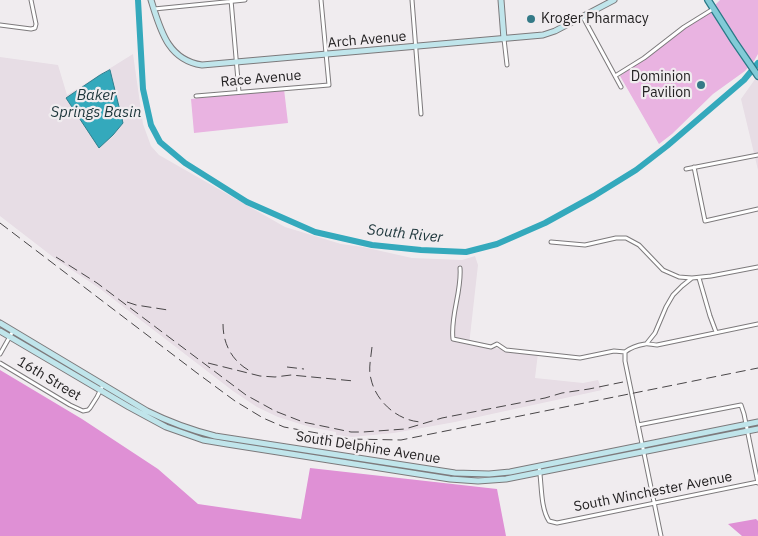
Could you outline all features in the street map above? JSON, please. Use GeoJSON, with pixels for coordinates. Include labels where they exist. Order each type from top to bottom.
{"type":"FeatureCollection","features":[{"type":"Feature","properties":{"kind":"main road","name":"Arch Avenue"},"geometry":{"type":"LineString","coordinates":[[152,0],[161,30],[172,49],[191,63],[202,65],[550,34],[614,0]]}},
{"type":"Feature","properties":{"kind":"main road"},"geometry":{"type":"LineString","coordinates":[[501,0],[504,39]]}},
{"type":"Feature","properties":{"kind":"main road"},"geometry":{"type":"LineString","coordinates":[[708,0],[758,76]]}},
{"type":"Feature","properties":{"kind":"main road","name":"South Delphine Avenue"},"geometry":{"type":"LineString","coordinates":[[0,323],[129,407],[166,427],[203,440],[450,479],[478,481],[506,479],[758,422]]}},
{"type":"Feature","properties":{"kind":"main road","name":"South Delphine Avenue"},"geometry":{"type":"LineString","coordinates":[[0,331],[102,388]]}},
{"type":"Feature","properties":{"kind":"main road","name":"South Delphine Avenue"},"geometry":{"type":"LineString","coordinates":[[643,449],[758,429]]}},
{"type":"Feature","properties":{"kind":"street"},"geometry":{"type":"LineString","coordinates":[[0,25],[31,29],[36,26],[31,0]]}},
{"type":"Feature","properties":{"kind":"street"},"geometry":{"type":"LineString","coordinates":[[154,9],[244,0]]}},
{"type":"Feature","properties":{"kind":"street"},"geometry":{"type":"LineString","coordinates":[[321,0],[326,55]]}},
{"type":"Feature","properties":{"kind":"street"},"geometry":{"type":"LineString","coordinates":[[412,0],[421,114]]}},
{"type":"Feature","properties":{"kind":"street"},"geometry":{"type":"LineString","coordinates":[[231,1],[239,92]]}},
{"type":"Feature","properties":{"kind":"street"},"geometry":{"type":"LineString","coordinates":[[615,76],[644,58],[684,27],[713,9]]}},
{"type":"Feature","properties":{"kind":"street"},"geometry":{"type":"LineString","coordinates":[[583,17],[621,87]]}},
{"type":"Feature","properties":{"kind":"street"},"geometry":{"type":"LineString","coordinates":[[504,39],[507,65]]}},
{"type":"Feature","properties":{"kind":"street","name":"Race Avenue"},"geometry":{"type":"LineString","coordinates":[[196,96],[329,85],[326,55]]}},
{"type":"Feature","properties":{"kind":"street"},"geometry":{"type":"LineString","coordinates":[[686,169],[758,155]]}},
{"type":"Feature","properties":{"kind":"street"},"geometry":{"type":"LineString","coordinates":[[694,167],[705,220],[758,209]]}},
{"type":"Feature","properties":{"kind":"street"},"geometry":{"type":"LineString","coordinates":[[551,242],[585,244],[626,238],[639,245],[662,270],[679,277],[699,278],[758,267]]}},
{"type":"Feature","properties":{"kind":"street"},"geometry":{"type":"LineString","coordinates":[[460,268],[453,333],[454,339],[491,347],[498,344],[506,350],[577,358],[614,351],[626,352],[629,349],[647,343],[655,333],[673,295],[692,278]]}},
{"type":"Feature","properties":{"kind":"street"},"geometry":{"type":"LineString","coordinates":[[699,278],[716,332]]}},
{"type":"Feature","properties":{"kind":"street"},"geometry":{"type":"LineString","coordinates":[[647,343],[657,345],[758,324]]}},
{"type":"Feature","properties":{"kind":"street"},"geometry":{"type":"LineString","coordinates":[[0,354],[13,331]]}},
{"type":"Feature","properties":{"kind":"street"},"geometry":{"type":"LineString","coordinates":[[626,352],[625,361],[661,536]]}},
{"type":"Feature","properties":{"kind":"street","name":"16th Street"},"geometry":{"type":"LineString","coordinates":[[0,363],[83,411],[90,408],[102,388]]}},
{"type":"Feature","properties":{"kind":"street"},"geometry":{"type":"LineString","coordinates":[[638,425],[742,405],[758,482]]}},
{"type":"Feature","properties":{"kind":"street","name":"South Winchester Avenue"},"geometry":{"type":"LineString","coordinates":[[540,470],[546,517],[552,523],[758,482]]}},
{"type":"Feature","properties":{"kind":"shaded area"},"geometry":{"type":"Polygon","coordinates":[[[720,0],[758,0],[758,54],[745,71],[713,94],[659,144],[620,76],[709,11],[720,0]]]}},
{"type":"Feature","properties":{"kind":"shaded area"},"geometry":{"type":"Polygon","coordinates":[[[133,54],[143,124],[151,146],[159,155],[285,227],[341,244],[412,258],[462,260],[475,256],[478,265],[469,345],[538,353],[535,378],[583,383],[598,380],[602,390],[455,422],[394,433],[352,437],[336,435],[336,432],[310,427],[278,417],[257,407],[233,391],[99,288],[57,260],[0,216],[0,57],[58,65],[67,95],[133,54]]]}},
{"type":"Feature","properties":{"kind":"shaded area"},"geometry":{"type":"Polygon","coordinates":[[[758,75],[758,170],[741,99],[758,75]]]}},
{"type":"Feature","properties":{"kind":"shaded area"},"geometry":{"type":"Polygon","coordinates":[[[284,89],[288,123],[194,133],[191,99],[284,89]]]}},
{"type":"Feature","properties":{"kind":"shaded area"},"geometry":{"type":"Polygon","coordinates":[[[0,370],[82,419],[158,469],[198,504],[301,519],[310,468],[497,489],[506,536],[0,536],[0,370]]]}},
{"type":"Feature","properties":{"kind":"shaded area"},"geometry":{"type":"Polygon","coordinates":[[[756,519],[758,521],[758,536],[742,536],[728,524],[756,519]]]}},
{"type":"Feature","properties":{"kind":"water","name":"Baker Springs Basin"},"geometry":{"type":"Polygon","coordinates":[[[110,70],[123,123],[99,148],[66,98],[110,70]]]}},
{"type":"Feature","properties":{"kind":"waterway","name":"South River"},"geometry":{"type":"LineString","coordinates":[[138,0],[143,89],[151,125],[160,142],[185,163],[247,202],[315,232],[372,245],[421,250],[466,252],[497,244],[545,223],[594,196],[636,170],[667,146],[744,80],[758,63]]}},
{"type":"Feature","properties":{"kind":"railway"},"geometry":{"type":"LineString","coordinates":[[0,223],[235,401],[263,418],[284,427],[350,439],[401,440],[758,368]]}},
{"type":"Feature","properties":{"kind":"railway"},"geometry":{"type":"LineString","coordinates":[[56,257],[97,283],[246,395],[275,411],[303,422],[351,432],[405,429],[442,418],[623,382]]}},
{"type":"Feature","properties":{"kind":"railway"},"geometry":{"type":"LineString","coordinates":[[127,302],[168,310]]}},
{"type":"Feature","properties":{"kind":"railway"},"geometry":{"type":"LineString","coordinates":[[223,324],[223,331],[230,351],[238,362],[250,371]]}},
{"type":"Feature","properties":{"kind":"railway"},"geometry":{"type":"LineString","coordinates":[[372,347],[370,375],[383,403],[405,419],[423,422]]}},
{"type":"Feature","properties":{"kind":"railway"},"geometry":{"type":"LineString","coordinates":[[208,363],[260,376],[291,375],[354,381]]}},
{"type":"Feature","properties":{"kind":"railway"},"geometry":{"type":"LineString","coordinates":[[287,367],[304,369]]}},
{"type":"Feature","properties":{"kind":"place","name":"Kroger Pharmacy"},"geometry":{"type":"Point","coordinates":[531,19]}},
{"type":"Feature","properties":{"kind":"place","name":"Dominion Pavilion"},"geometry":{"type":"Point","coordinates":[701,85]}}]}
